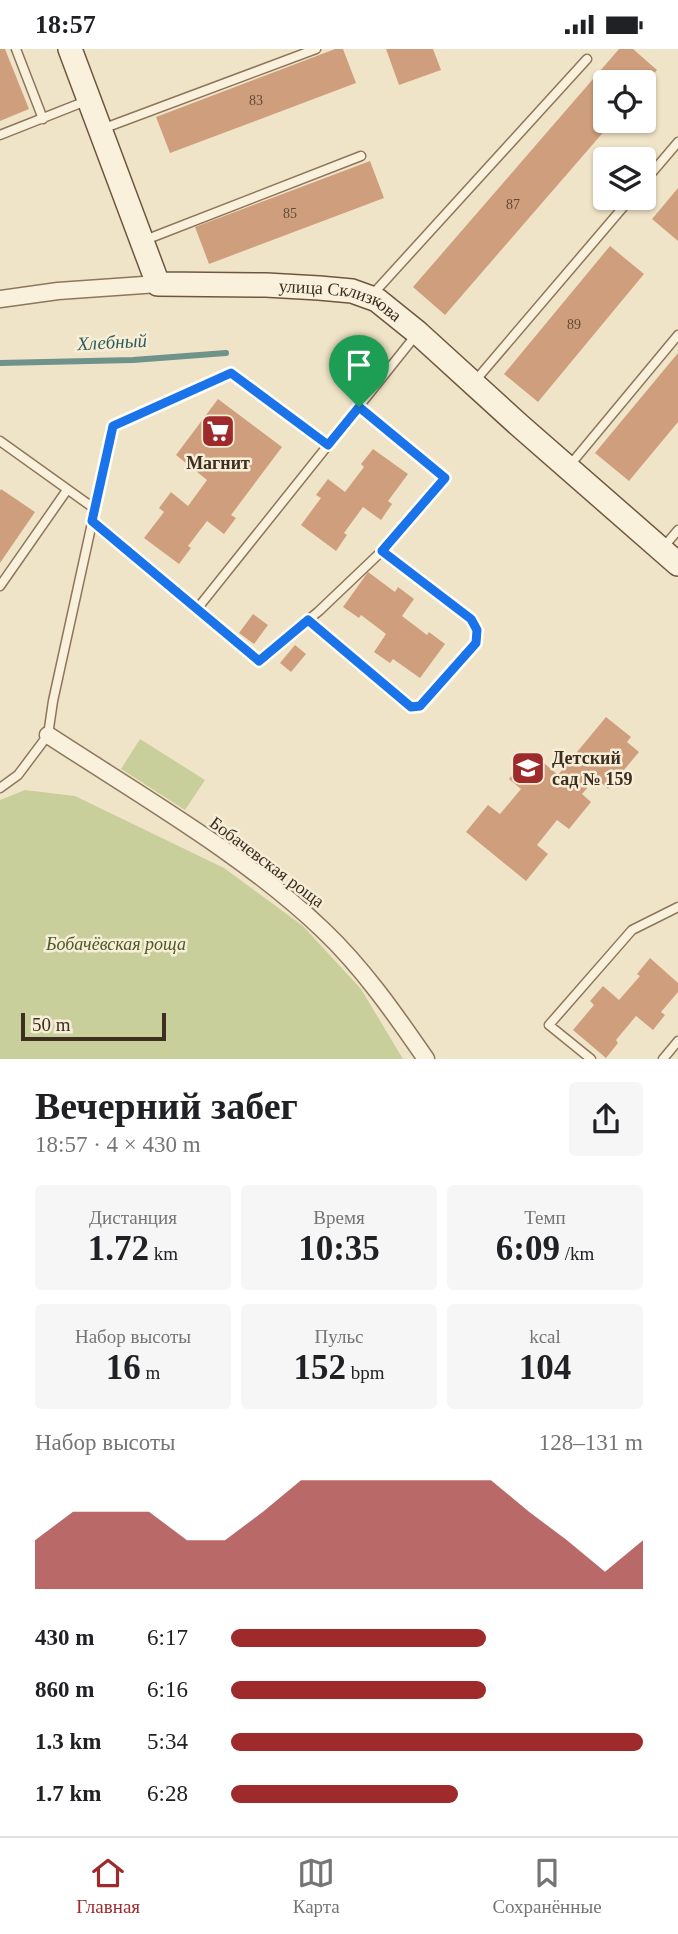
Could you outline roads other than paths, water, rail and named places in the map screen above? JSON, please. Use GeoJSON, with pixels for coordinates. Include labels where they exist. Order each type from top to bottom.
{"type":"FeatureCollection","features":[{"type":"Feature","properties":{"kind":"street"},"geometry":{"type":"LineString","coordinates":[[0,299],[58,291],[158,284],[70,49]]}},
{"type":"Feature","properties":{"kind":"street","name":"улица Склизкова"},"geometry":{"type":"LineString","coordinates":[[158,284],[279,286],[352,291],[371,297],[388,307],[567,468],[670,556]]}},
{"type":"Feature","properties":{"kind":"street","name":"Бобачевская роща"},"geometry":{"type":"LineString","coordinates":[[48,735],[201,835],[264,881],[323,930],[387,1002],[426,1059]]}},
{"type":"Feature","properties":{"kind":"lane"},"geometry":{"type":"LineString","coordinates":[[16,49],[43,119]]}},
{"type":"Feature","properties":{"kind":"lane"},"geometry":{"type":"LineString","coordinates":[[100,130],[316,49]]}},
{"type":"Feature","properties":{"kind":"lane"},"geometry":{"type":"LineString","coordinates":[[371,297],[587,59]]}},
{"type":"Feature","properties":{"kind":"lane"},"geometry":{"type":"LineString","coordinates":[[0,135],[89,100]]}},
{"type":"Feature","properties":{"kind":"lane"},"geometry":{"type":"LineString","coordinates":[[656,169],[678,142]]}},
{"type":"Feature","properties":{"kind":"lane"},"geometry":{"type":"LineString","coordinates":[[142,241],[361,156]]}},
{"type":"Feature","properties":{"kind":"lane"},"geometry":{"type":"LineString","coordinates":[[473,384],[621,210]]}},
{"type":"Feature","properties":{"kind":"lane"},"geometry":{"type":"LineString","coordinates":[[197,609],[418,333]]}},
{"type":"Feature","properties":{"kind":"lane"},"geometry":{"type":"LineString","coordinates":[[567,468],[678,335]]}},
{"type":"Feature","properties":{"kind":"lane"},"geometry":{"type":"LineString","coordinates":[[0,787],[18,775],[48,735],[53,701],[113,426],[231,373],[328,445]]}},
{"type":"Feature","properties":{"kind":"lane"},"geometry":{"type":"LineString","coordinates":[[92,521],[259,661],[308,620],[382,551],[445,478],[359,407]]}},
{"type":"Feature","properties":{"kind":"lane"},"geometry":{"type":"LineString","coordinates":[[0,441],[95,509]]}},
{"type":"Feature","properties":{"kind":"lane"},"geometry":{"type":"LineString","coordinates":[[0,586],[67,490]]}},
{"type":"Feature","properties":{"kind":"lane"},"geometry":{"type":"LineString","coordinates":[[670,556],[678,530]]}},
{"type":"Feature","properties":{"kind":"lane"},"geometry":{"type":"LineString","coordinates":[[308,620],[411,707],[420,706],[476,643],[477,630],[471,619],[382,551]]}},
{"type":"Feature","properties":{"kind":"lane"},"geometry":{"type":"LineString","coordinates":[[590,1059],[549,1025],[632,930],[678,907]]}},
{"type":"Feature","properties":{"kind":"lane"},"geometry":{"type":"LineString","coordinates":[[663,1059],[678,1041]]}},
{"type":"Feature","properties":{"kind":"waterway","name":"Хлебный"},"geometry":{"type":"LineString","coordinates":[[0,363],[133,360],[226,353]]}},
{"type":"Feature","properties":{"kind":"place","name":"Магнит"},"geometry":{"type":"Point","coordinates":[218,431]}},
{"type":"Feature","properties":{"kind":"place","name":"Детский сад № 159"},"geometry":{"type":"Point","coordinates":[528,768]}},
{"type":"Feature","properties":{"kind":"park label","name":"Бобачёвская роща"},"geometry":{"type":"Point","coordinates":[116,944]}}]}
